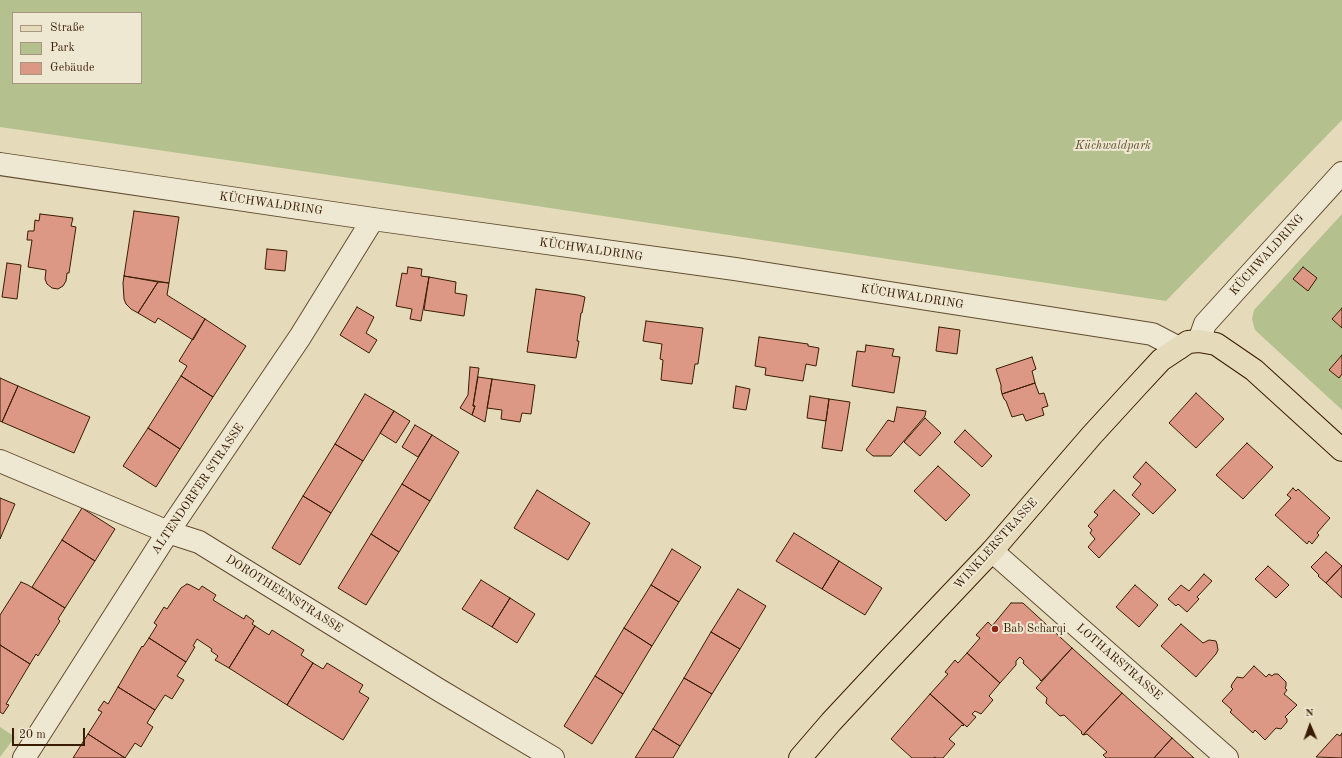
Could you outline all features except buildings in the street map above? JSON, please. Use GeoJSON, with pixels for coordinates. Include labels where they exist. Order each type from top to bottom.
{"type":"FeatureCollection","features":[{"type":"Feature","properties":{"kind":"main road"},"geometry":{"type":"LineString","coordinates":[[1189,344],[1216,344],[1254,370],[1342,450]]}},
{"type":"Feature","properties":{"kind":"main road","name":"WINKLERSTRASSE"},"geometry":{"type":"LineString","coordinates":[[800,758],[831,722],[992,550],[1161,360],[1189,344]]}},
{"type":"Feature","properties":{"kind":"street","name":"KÜCHWALDRING"},"geometry":{"type":"LineString","coordinates":[[0,164],[373,219],[735,269],[1152,334],[1189,344],[1204,324],[1342,173]]}},
{"type":"Feature","properties":{"kind":"street","name":"ALTENDORFER STRASSE"},"geometry":{"type":"LineString","coordinates":[[24,758],[168,532],[300,337],[373,219]]}},
{"type":"Feature","properties":{"kind":"street","name":"DOROTHEENSTRASSE"},"geometry":{"type":"LineString","coordinates":[[0,461],[168,532],[199,542],[553,758]]}},
{"type":"Feature","properties":{"kind":"street","name":"LOTHARSTRASSE"},"geometry":{"type":"LineString","coordinates":[[992,550],[1227,758]]}},
{"type":"Feature","properties":{"kind":"green space","name":"Küchwaldpark"},"geometry":{"type":"Polygon","coordinates":[[[0,0],[1342,0],[1342,120],[1166,301],[391,184],[0,127],[0,0]]]}},
{"type":"Feature","properties":{"kind":"green space"},"geometry":{"type":"Polygon","coordinates":[[[1342,214],[1342,410],[1255,330],[1252,319],[1254,310],[1342,214]]]}},
{"type":"Feature","properties":{"kind":"green space"},"geometry":{"type":"Polygon","coordinates":[[[0,727],[15,737],[0,757],[0,727]]]}},
{"type":"Feature","properties":{"kind":"place","name":"Bab Scharqi"},"geometry":{"type":"Point","coordinates":[995,629]}}]}
